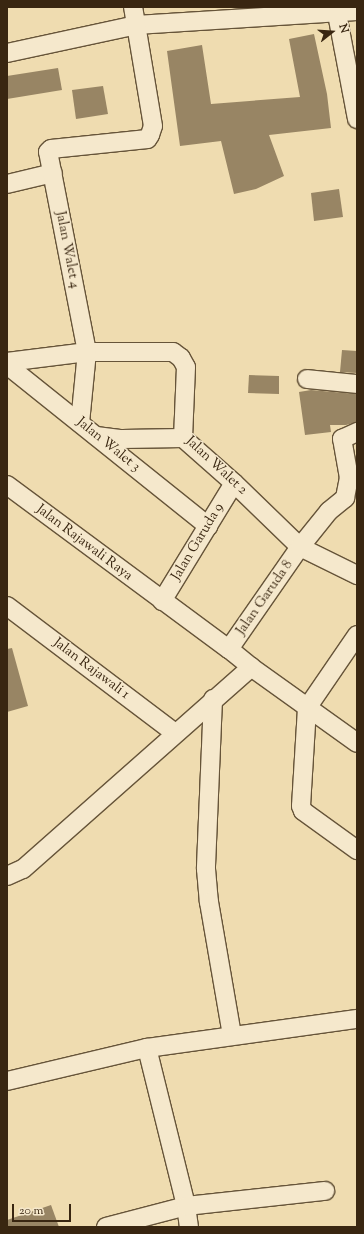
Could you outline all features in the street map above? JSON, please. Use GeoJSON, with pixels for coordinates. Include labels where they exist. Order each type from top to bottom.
{"type":"FeatureCollection","features":[{"type":"Feature","properties":{"kind":"street"},"geometry":{"type":"LineString","coordinates":[[133,7],[136,25]]}},
{"type":"Feature","properties":{"kind":"street"},"geometry":{"type":"LineString","coordinates":[[7,53],[136,25],[337,14],[357,11]]}},
{"type":"Feature","properties":{"kind":"street"},"geometry":{"type":"LineString","coordinates":[[337,14],[357,118]]}},
{"type":"Feature","properties":{"kind":"street","name":"Jalan Walet 4"},"geometry":{"type":"LineString","coordinates":[[80,423],[87,352],[49,158],[51,149],[147,138],[150,135],[153,126],[136,25]]}},
{"type":"Feature","properties":{"kind":"street"},"geometry":{"type":"LineString","coordinates":[[7,184],[53,173]]}},
{"type":"Feature","properties":{"kind":"street","name":"Jalan Walet 2"},"geometry":{"type":"LineString","coordinates":[[7,362],[87,352],[173,352],[181,358],[186,367],[183,438],[234,483],[300,547],[357,575]]}},
{"type":"Feature","properties":{"kind":"street","name":"Jalan Walet 3"},"geometry":{"type":"LineString","coordinates":[[7,365],[208,526]]}},
{"type":"Feature","properties":{"kind":"street"},"geometry":{"type":"LineString","coordinates":[[307,379],[357,384]]}},
{"type":"Feature","properties":{"kind":"street","name":"Jalan Garuda 8"},"geometry":{"type":"LineString","coordinates":[[230,649],[300,547],[329,511],[345,498],[349,478],[342,439],[357,432]]}},
{"type":"Feature","properties":{"kind":"street"},"geometry":{"type":"LineString","coordinates":[[96,436],[122,439],[183,438]]}},
{"type":"Feature","properties":{"kind":"street","name":"Jalan Garuda 9"},"geometry":{"type":"LineString","coordinates":[[162,601],[234,483]]}},
{"type":"Feature","properties":{"kind":"street","name":"Jalan Rajawali Raya"},"geometry":{"type":"LineString","coordinates":[[10,493],[230,649],[250,667],[357,743]]}},
{"type":"Feature","properties":{"kind":"street","name":"Jalan Rajawali 1"},"geometry":{"type":"LineString","coordinates":[[7,606],[175,732]]}},
{"type":"Feature","properties":{"kind":"street"},"geometry":{"type":"LineString","coordinates":[[357,635],[307,708],[301,806],[304,811],[357,850]]}},
{"type":"Feature","properties":{"kind":"street"},"geometry":{"type":"LineString","coordinates":[[7,876],[23,869],[175,732],[250,667]]}},
{"type":"Feature","properties":{"kind":"street"},"geometry":{"type":"LineString","coordinates":[[213,699],[206,869],[209,902],[232,1036]]}},
{"type":"Feature","properties":{"kind":"street"},"geometry":{"type":"LineString","coordinates":[[7,1081],[147,1048],[357,1019]]}},
{"type":"Feature","properties":{"kind":"street"},"geometry":{"type":"LineString","coordinates":[[147,1048],[186,1206],[189,1227]]}},
{"type":"Feature","properties":{"kind":"street"},"geometry":{"type":"LineString","coordinates":[[106,1227],[186,1206],[325,1191]]}},
{"type":"Feature","properties":{"kind":"building"},"geometry":{"type":"Polygon","coordinates":[[[314,34],[327,94],[331,128],[269,135],[284,176],[256,189],[234,194],[221,141],[180,146],[167,51],[202,45],[211,104],[300,97],[289,39],[314,34]]]}},
{"type":"Feature","properties":{"kind":"building"},"geometry":{"type":"Polygon","coordinates":[[[58,68],[62,90],[7,99],[7,76],[58,68]]]}},
{"type":"Feature","properties":{"kind":"building"},"geometry":{"type":"Polygon","coordinates":[[[103,86],[108,114],[76,119],[72,90],[103,86]]]}},
{"type":"Feature","properties":{"kind":"building"},"geometry":{"type":"Polygon","coordinates":[[[339,189],[343,217],[314,221],[311,193],[339,189]]]}},
{"type":"Feature","properties":{"kind":"building"},"geometry":{"type":"Polygon","coordinates":[[[342,350],[357,351],[357,373],[340,372],[342,350]]]}},
{"type":"Feature","properties":{"kind":"building"},"geometry":{"type":"Polygon","coordinates":[[[249,375],[279,376],[279,394],[248,393],[249,375]]]}},
{"type":"Feature","properties":{"kind":"building"},"geometry":{"type":"Polygon","coordinates":[[[311,390],[357,394],[357,422],[346,425],[330,425],[331,432],[305,435],[299,392],[311,390]]]}},
{"type":"Feature","properties":{"kind":"building"},"geometry":{"type":"Polygon","coordinates":[[[12,648],[28,706],[7,712],[7,649],[12,648]]]}},
{"type":"Feature","properties":{"kind":"building"},"geometry":{"type":"Polygon","coordinates":[[[51,1205],[59,1227],[7,1227],[7,1220],[51,1205]]]}}]}
